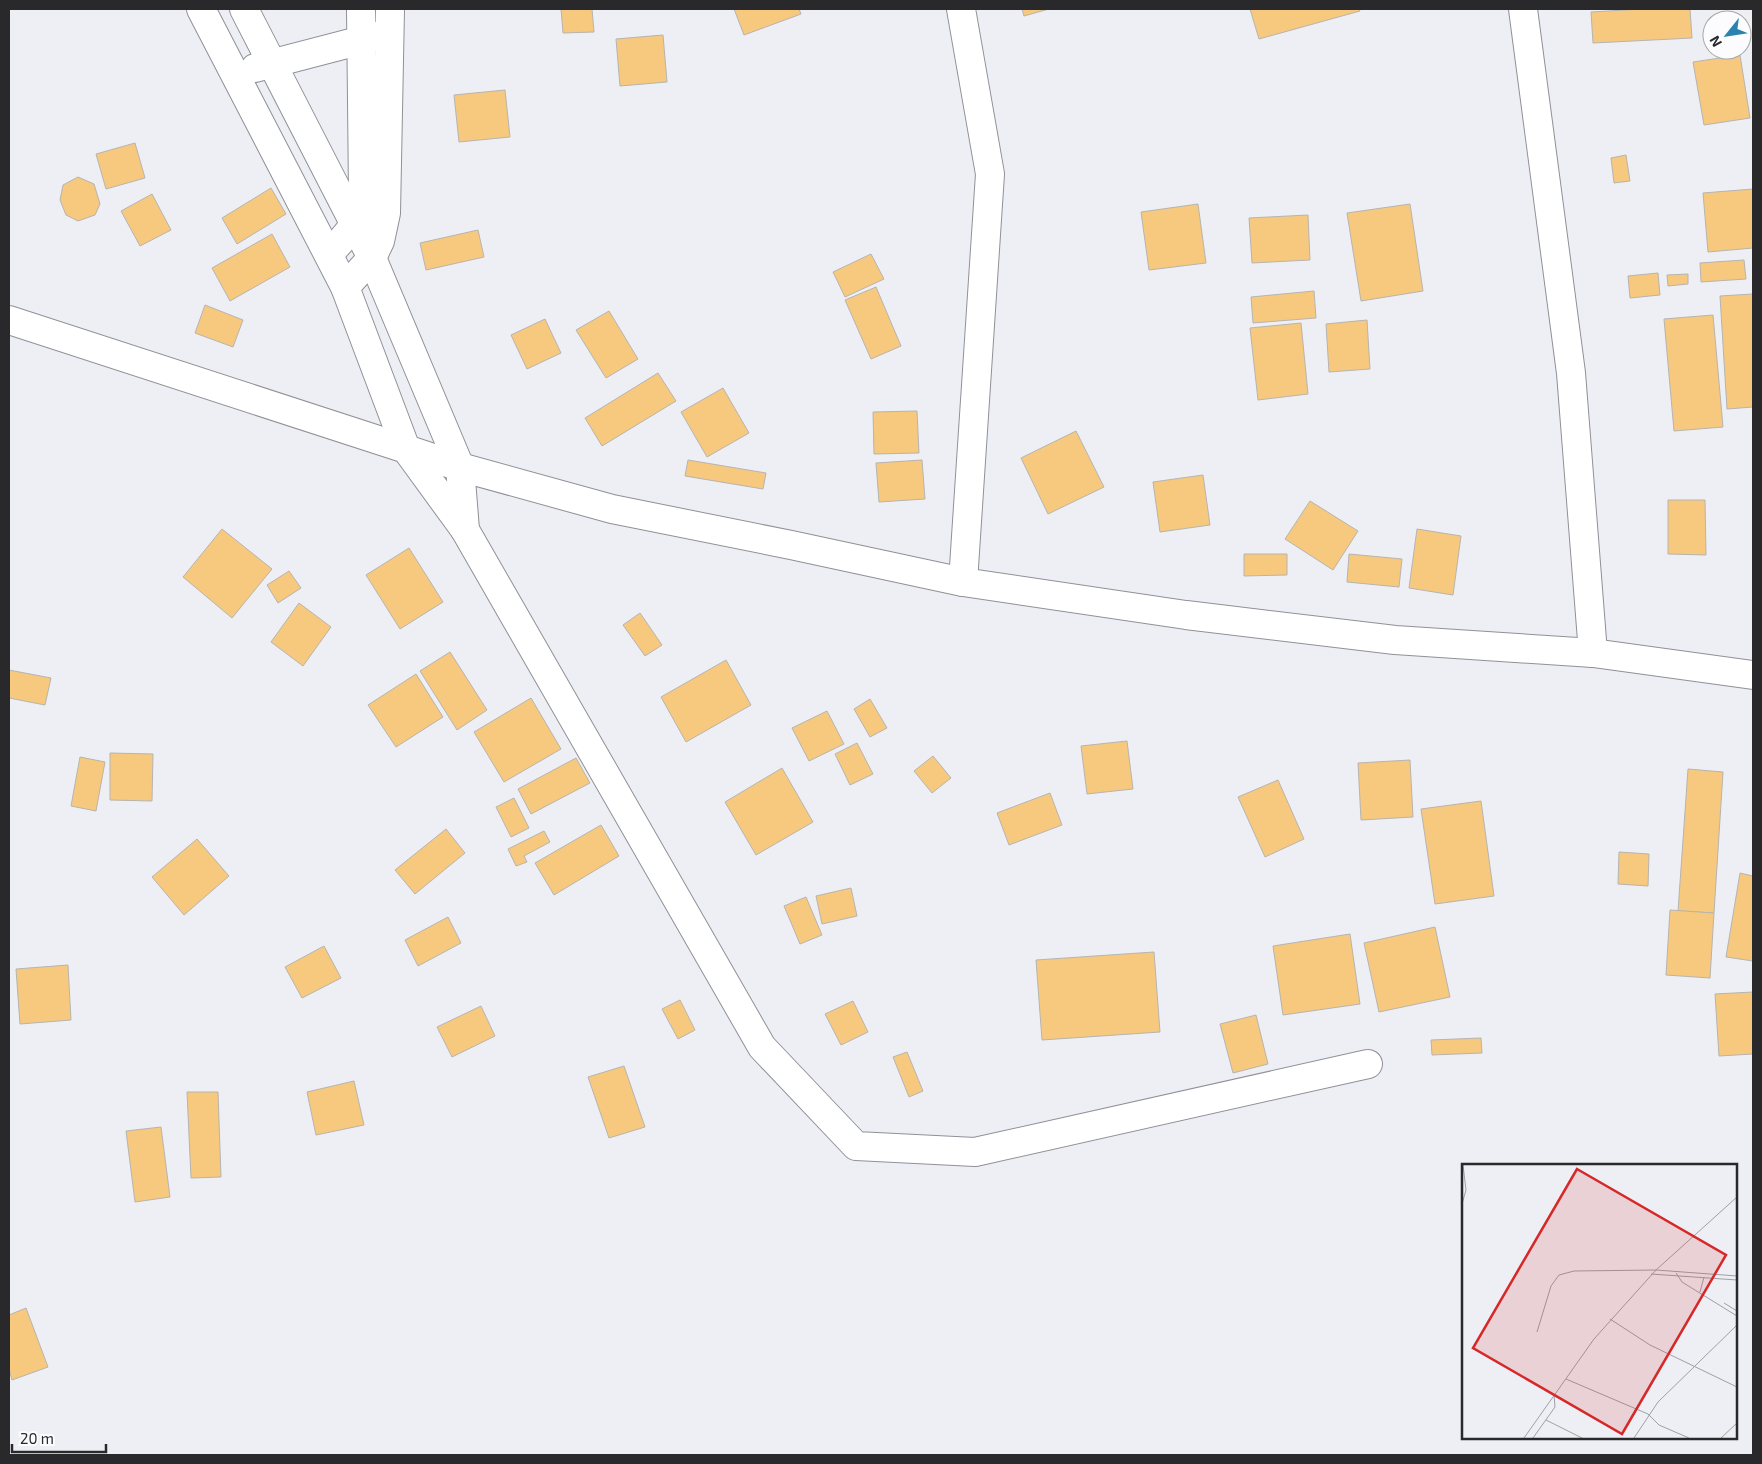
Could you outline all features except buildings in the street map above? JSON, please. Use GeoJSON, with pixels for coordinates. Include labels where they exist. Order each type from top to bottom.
{"type":"FeatureCollection","features":[{"type":"Feature","properties":{"kind":"main road"},"geometry":{"type":"LineString","coordinates":[[201,9],[345,287],[406,448],[465,530],[762,1047],[856,1146],[976,1152],[1368,1064]]}},
{"type":"Feature","properties":{"kind":"main road"},"geometry":{"type":"LineString","coordinates":[[244,9],[372,258],[460,467],[465,530]]}},
{"type":"Feature","properties":{"kind":"main road"},"geometry":{"type":"LineString","coordinates":[[329,254],[355,225],[362,207],[360,9]]}},
{"type":"Feature","properties":{"kind":"main road"},"geometry":{"type":"LineString","coordinates":[[960,9],[990,174],[963,582]]}},
{"type":"Feature","properties":{"kind":"main road"},"geometry":{"type":"LineString","coordinates":[[1523,9],[1571,373],[1593,653]]}},
{"type":"Feature","properties":{"kind":"main road"},"geometry":{"type":"LineString","coordinates":[[235,74],[272,62],[360,41],[389,21]]}},
{"type":"Feature","properties":{"kind":"main road"},"geometry":{"type":"LineString","coordinates":[[345,287],[372,258],[380,241],[386,213],[389,21]]}},
{"type":"Feature","properties":{"kind":"main road"},"geometry":{"type":"LineString","coordinates":[[9,320],[460,467],[612,509],[963,582],[1186,615],[1394,640],[1593,653],[1753,675]]}}]}
